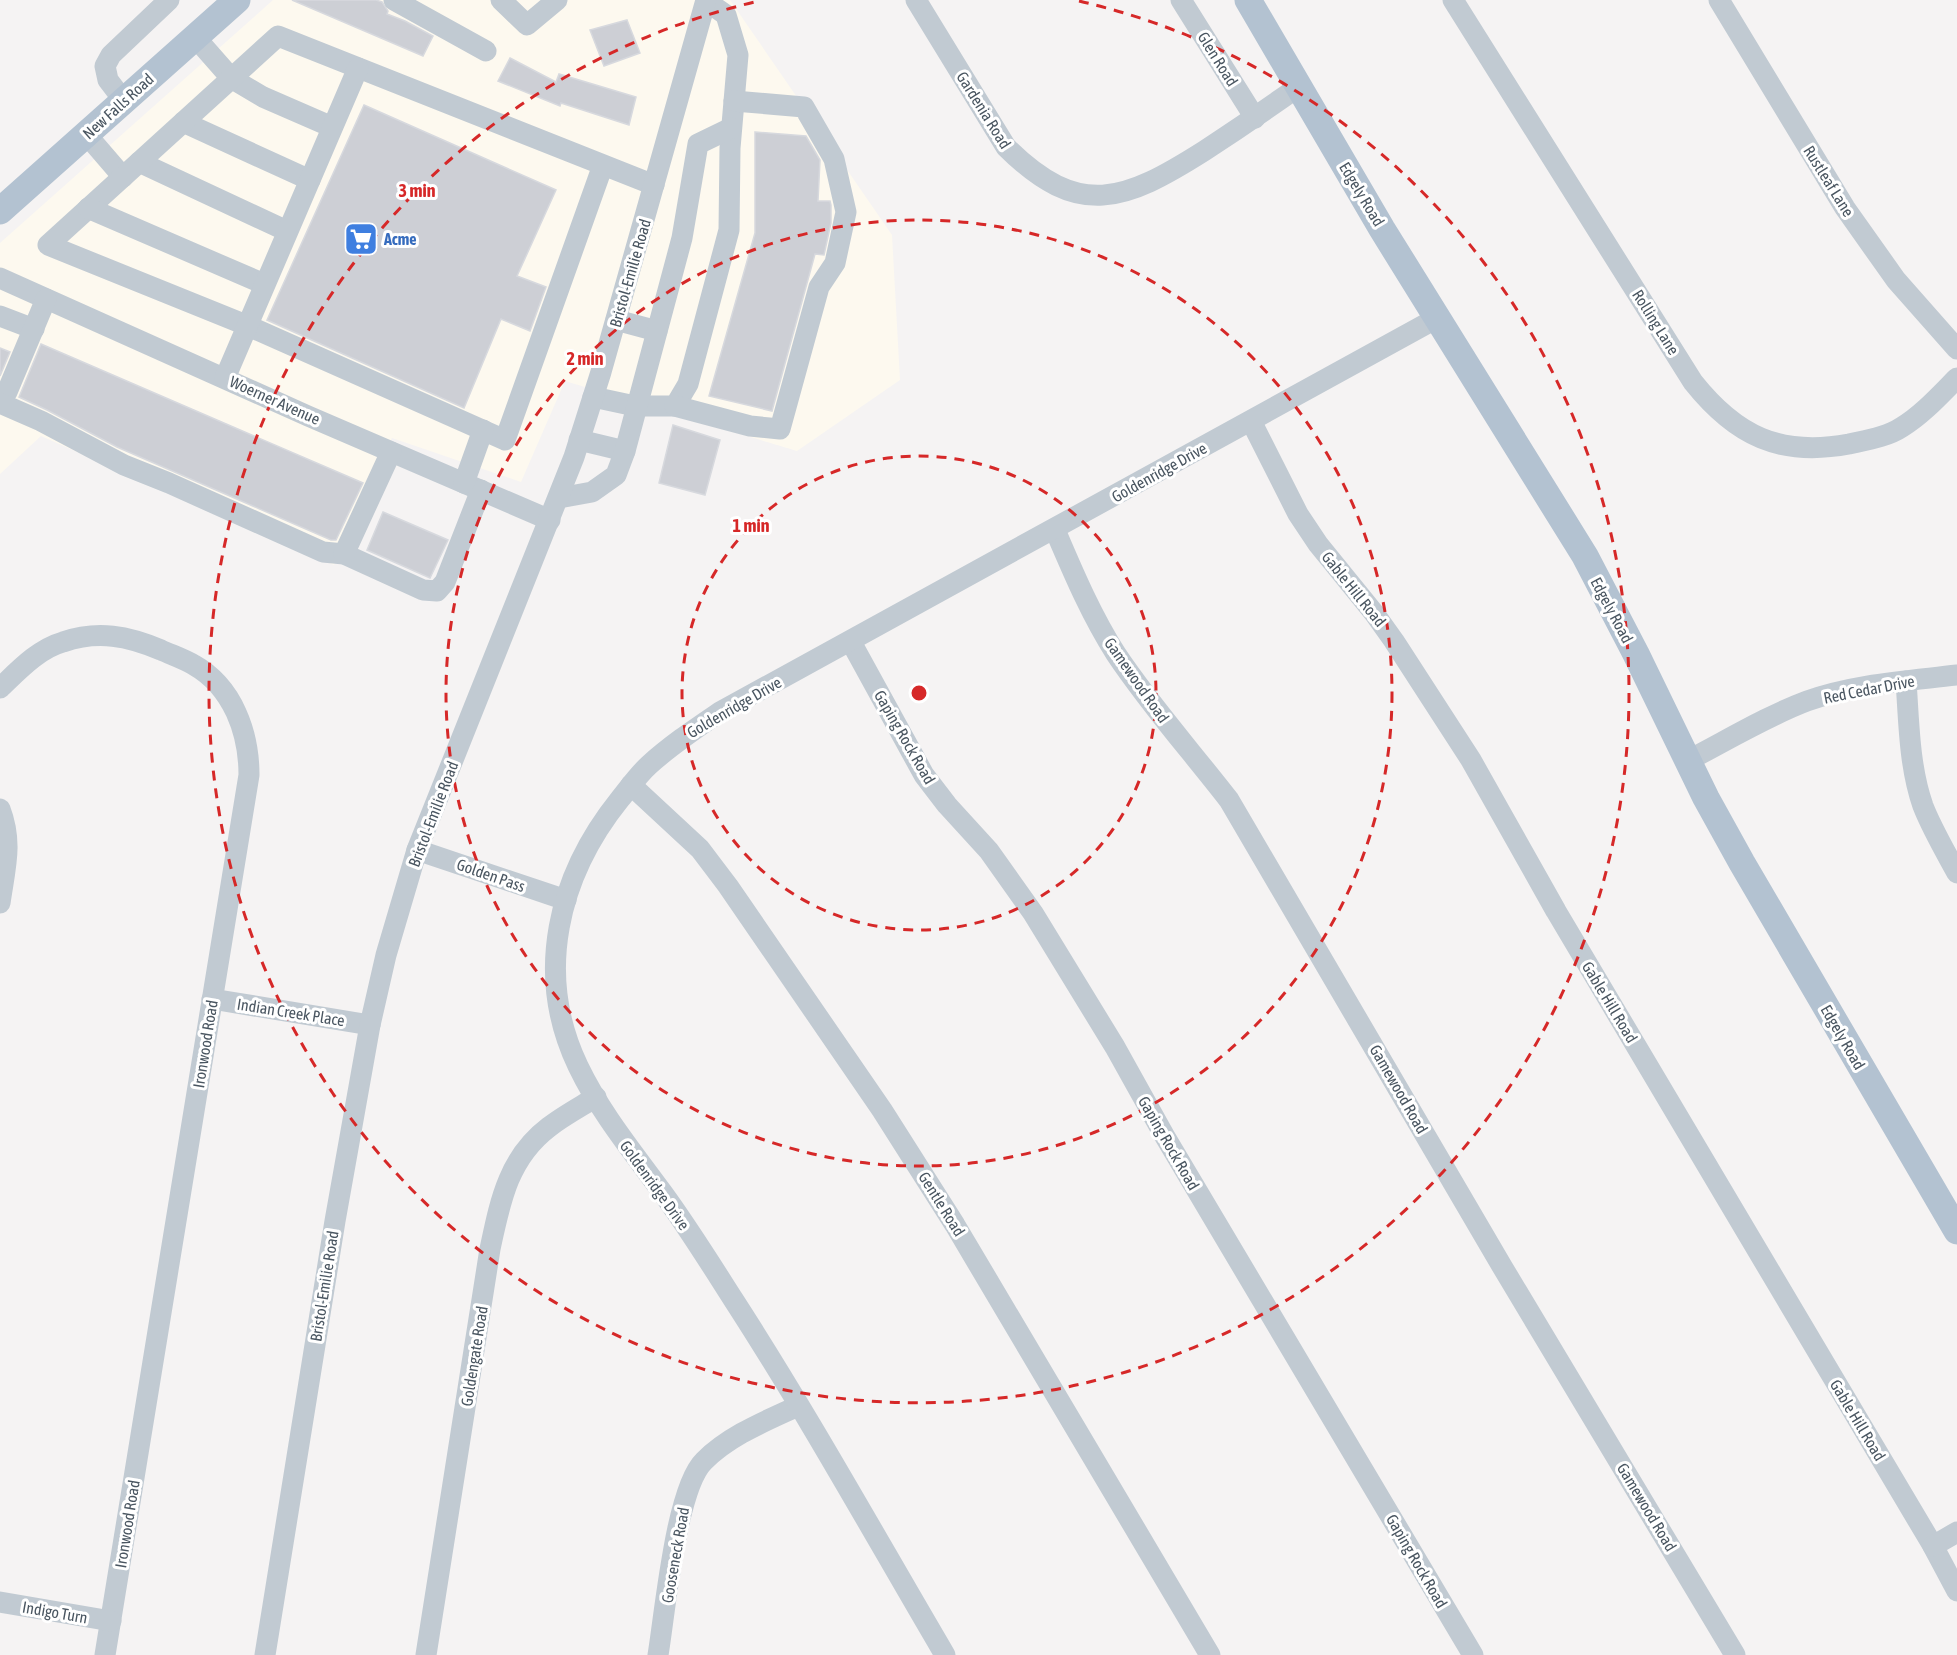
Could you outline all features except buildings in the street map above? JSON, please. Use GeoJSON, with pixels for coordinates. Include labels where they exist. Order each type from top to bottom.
{"type":"FeatureCollection","features":[{"type":"Feature","properties":{"kind":"main road","name":"New Falls Road"},"geometry":{"type":"LineString","coordinates":[[0,211],[237,0]]}},
{"type":"Feature","properties":{"kind":"main road","name":"Edgely Road"},"geometry":{"type":"LineString","coordinates":[[1248,0],[1437,318],[1585,556],[1742,863],[1957,1231]]}},
{"type":"Feature","properties":{"kind":"street"},"geometry":{"type":"LineString","coordinates":[[124,101],[108,80],[105,66],[111,55],[169,0]]}},
{"type":"Feature","properties":{"kind":"street"},"geometry":{"type":"LineString","coordinates":[[394,0],[486,51]]}},
{"type":"Feature","properties":{"kind":"street"},"geometry":{"type":"LineString","coordinates":[[501,0],[527,26],[557,0]]}},
{"type":"Feature","properties":{"kind":"street","name":"Gardenia Road"},"geometry":{"type":"LineString","coordinates":[[916,0],[1006,147],[1025,167],[1051,183],[1070,191],[1091,195],[1133,190],[1176,168],[1255,118],[1298,87]]}},
{"type":"Feature","properties":{"kind":"street","name":"Glen Road"},"geometry":{"type":"LineString","coordinates":[[1181,0],[1255,118]]}},
{"type":"Feature","properties":{"kind":"street","name":"Rolling Lane"},"geometry":{"type":"LineString","coordinates":[[1453,0],[1693,382],[1710,404],[1726,418],[1748,433],[1771,442],[1790,447],[1828,448],[1866,441],[1902,427],[1957,378]]}},
{"type":"Feature","properties":{"kind":"street","name":"Rustleaf Lane"},"geometry":{"type":"LineString","coordinates":[[1719,0],[1845,207],[1896,280],[1957,349]]}},
{"type":"Feature","properties":{"kind":"street"},"geometry":{"type":"LineString","coordinates":[[675,406],[688,384],[729,230],[731,128],[738,55],[726,15],[706,1]]}},
{"type":"Feature","properties":{"kind":"street","name":"Bristol-Emilie Road"},"geometry":{"type":"LineString","coordinates":[[265,1655],[335,1221],[370,1025],[386,955],[417,850],[559,498],[579,440],[616,320],[706,1]]}},
{"type":"Feature","properties":{"kind":"street"},"geometry":{"type":"LineString","coordinates":[[603,165],[505,440],[246,326],[48,245],[278,36],[654,185]]}},
{"type":"Feature","properties":{"kind":"street"},"geometry":{"type":"LineString","coordinates":[[195,37],[231,78],[263,97],[332,127]]}},
{"type":"Feature","properties":{"kind":"street"},"geometry":{"type":"LineString","coordinates":[[225,378],[358,68]]}},
{"type":"Feature","properties":{"kind":"street"},"geometry":{"type":"LineString","coordinates":[[593,397],[635,406],[675,406],[750,426],[780,429],[819,287],[835,263],[846,212],[834,159],[804,107],[734,101]]}},
{"type":"Feature","properties":{"kind":"street"},"geometry":{"type":"LineString","coordinates":[[183,122],[310,180]]}},
{"type":"Feature","properties":{"kind":"street"},"geometry":{"type":"LineString","coordinates":[[559,498],[592,492],[616,475],[625,451],[635,406],[682,238],[698,144],[731,128]]}},
{"type":"Feature","properties":{"kind":"street"},"geometry":{"type":"LineString","coordinates":[[86,134],[123,177]]}},
{"type":"Feature","properties":{"kind":"street"},"geometry":{"type":"LineString","coordinates":[[140,162],[288,231]]}},
{"type":"Feature","properties":{"kind":"street"},"geometry":{"type":"LineString","coordinates":[[88,208],[264,284]]}},
{"type":"Feature","properties":{"kind":"street","name":"Woerner Avenue"},"geometry":{"type":"LineString","coordinates":[[0,278],[550,520]]}},
{"type":"Feature","properties":{"kind":"street"},"geometry":{"type":"LineString","coordinates":[[46,298],[7,392],[0,401],[124,465],[323,552],[345,554],[423,590],[436,591],[445,582],[473,487],[483,430]]}},
{"type":"Feature","properties":{"kind":"street"},"geometry":{"type":"LineString","coordinates":[[0,316],[34,329]]}},
{"type":"Feature","properties":{"kind":"street","name":"Goldenridge Drive"},"geometry":{"type":"LineString","coordinates":[[945,1655],[734,1299],[621,1137],[596,1097],[568,1042],[558,996],[556,953],[559,922],[582,854],[602,821],[646,767],[676,741],[720,712],[1437,318]]}},
{"type":"Feature","properties":{"kind":"street"},"geometry":{"type":"LineString","coordinates":[[616,320],[657,331]]}},
{"type":"Feature","properties":{"kind":"street","name":"Gable Hill Road"},"geometry":{"type":"LineString","coordinates":[[1251,421],[1303,522],[1374,613],[1471,760],[1556,911],[1933,1546],[1957,1591]]}},
{"type":"Feature","properties":{"kind":"street"},"geometry":{"type":"LineString","coordinates":[[579,440],[625,451]]}},
{"type":"Feature","properties":{"kind":"street"},"geometry":{"type":"LineString","coordinates":[[345,554],[391,452]]}},
{"type":"Feature","properties":{"kind":"street","name":"Gamewood Road"},"geometry":{"type":"LineString","coordinates":[[1054,530],[1082,592],[1116,654],[1229,800],[1497,1258],[1735,1655]]}},
{"type":"Feature","properties":{"kind":"street","name":"Ironwood Road"},"geometry":{"type":"LineString","coordinates":[[0,688],[44,651],[60,642],[98,635],[122,636],[138,640],[195,665],[209,675],[225,693],[241,721],[247,742],[249,775],[105,1655]]}},
{"type":"Feature","properties":{"kind":"street","name":"Gaping Rock Road"},"geometry":{"type":"LineString","coordinates":[[851,642],[924,775],[947,805],[989,851],[1039,922],[1473,1655]]}},
{"type":"Feature","properties":{"kind":"street","name":"Red Cedar Drive"},"geometry":{"type":"LineString","coordinates":[[1688,760],[1808,701],[1850,689],[1957,675]]}},
{"type":"Feature","properties":{"kind":"street"},"geometry":{"type":"LineString","coordinates":[[1906,681],[1911,748],[1917,786],[1923,807],[1957,873]]}},
{"type":"Feature","properties":{"kind":"street","name":"Gentle Road"},"geometry":{"type":"LineString","coordinates":[[631,785],[700,849],[728,886],[882,1110],[956,1226],[1210,1655]]}},
{"type":"Feature","properties":{"kind":"street"},"geometry":{"type":"LineString","coordinates":[[0,809],[8,841],[0,903]]}},
{"type":"Feature","properties":{"kind":"street","name":"Golden Pass"},"geometry":{"type":"LineString","coordinates":[[417,850],[566,900]]}},
{"type":"Feature","properties":{"kind":"street","name":"Indian Creek Place"},"geometry":{"type":"LineString","coordinates":[[212,999],[370,1025]]}},
{"type":"Feature","properties":{"kind":"street","name":"Goldengate Road"},"geometry":{"type":"LineString","coordinates":[[426,1655],[490,1248],[502,1193],[514,1166],[530,1144],[549,1127],[596,1097]]}},
{"type":"Feature","properties":{"kind":"street","name":"Gooseneck Road"},"geometry":{"type":"LineString","coordinates":[[658,1655],[680,1517],[685,1496],[701,1463],[743,1432],[798,1406]]}},
{"type":"Feature","properties":{"kind":"street"},"geometry":{"type":"LineString","coordinates":[[1933,1546],[1957,1532]]}},
{"type":"Feature","properties":{"kind":"street","name":"Indigo Turn"},"geometry":{"type":"LineString","coordinates":[[0,1602],[111,1622]]}},
{"type":"Feature","properties":{"kind":"shaded area"},"geometry":{"type":"Polygon","coordinates":[[[273,0],[730,0],[892,235],[900,380],[797,451],[565,381],[521,482],[392,438],[334,565],[41,436],[0,474],[0,243],[273,0]]]}},
{"type":"Feature","properties":{"kind":"place","name":"Acme"},"geometry":{"type":"Point","coordinates":[361,239]}}]}
